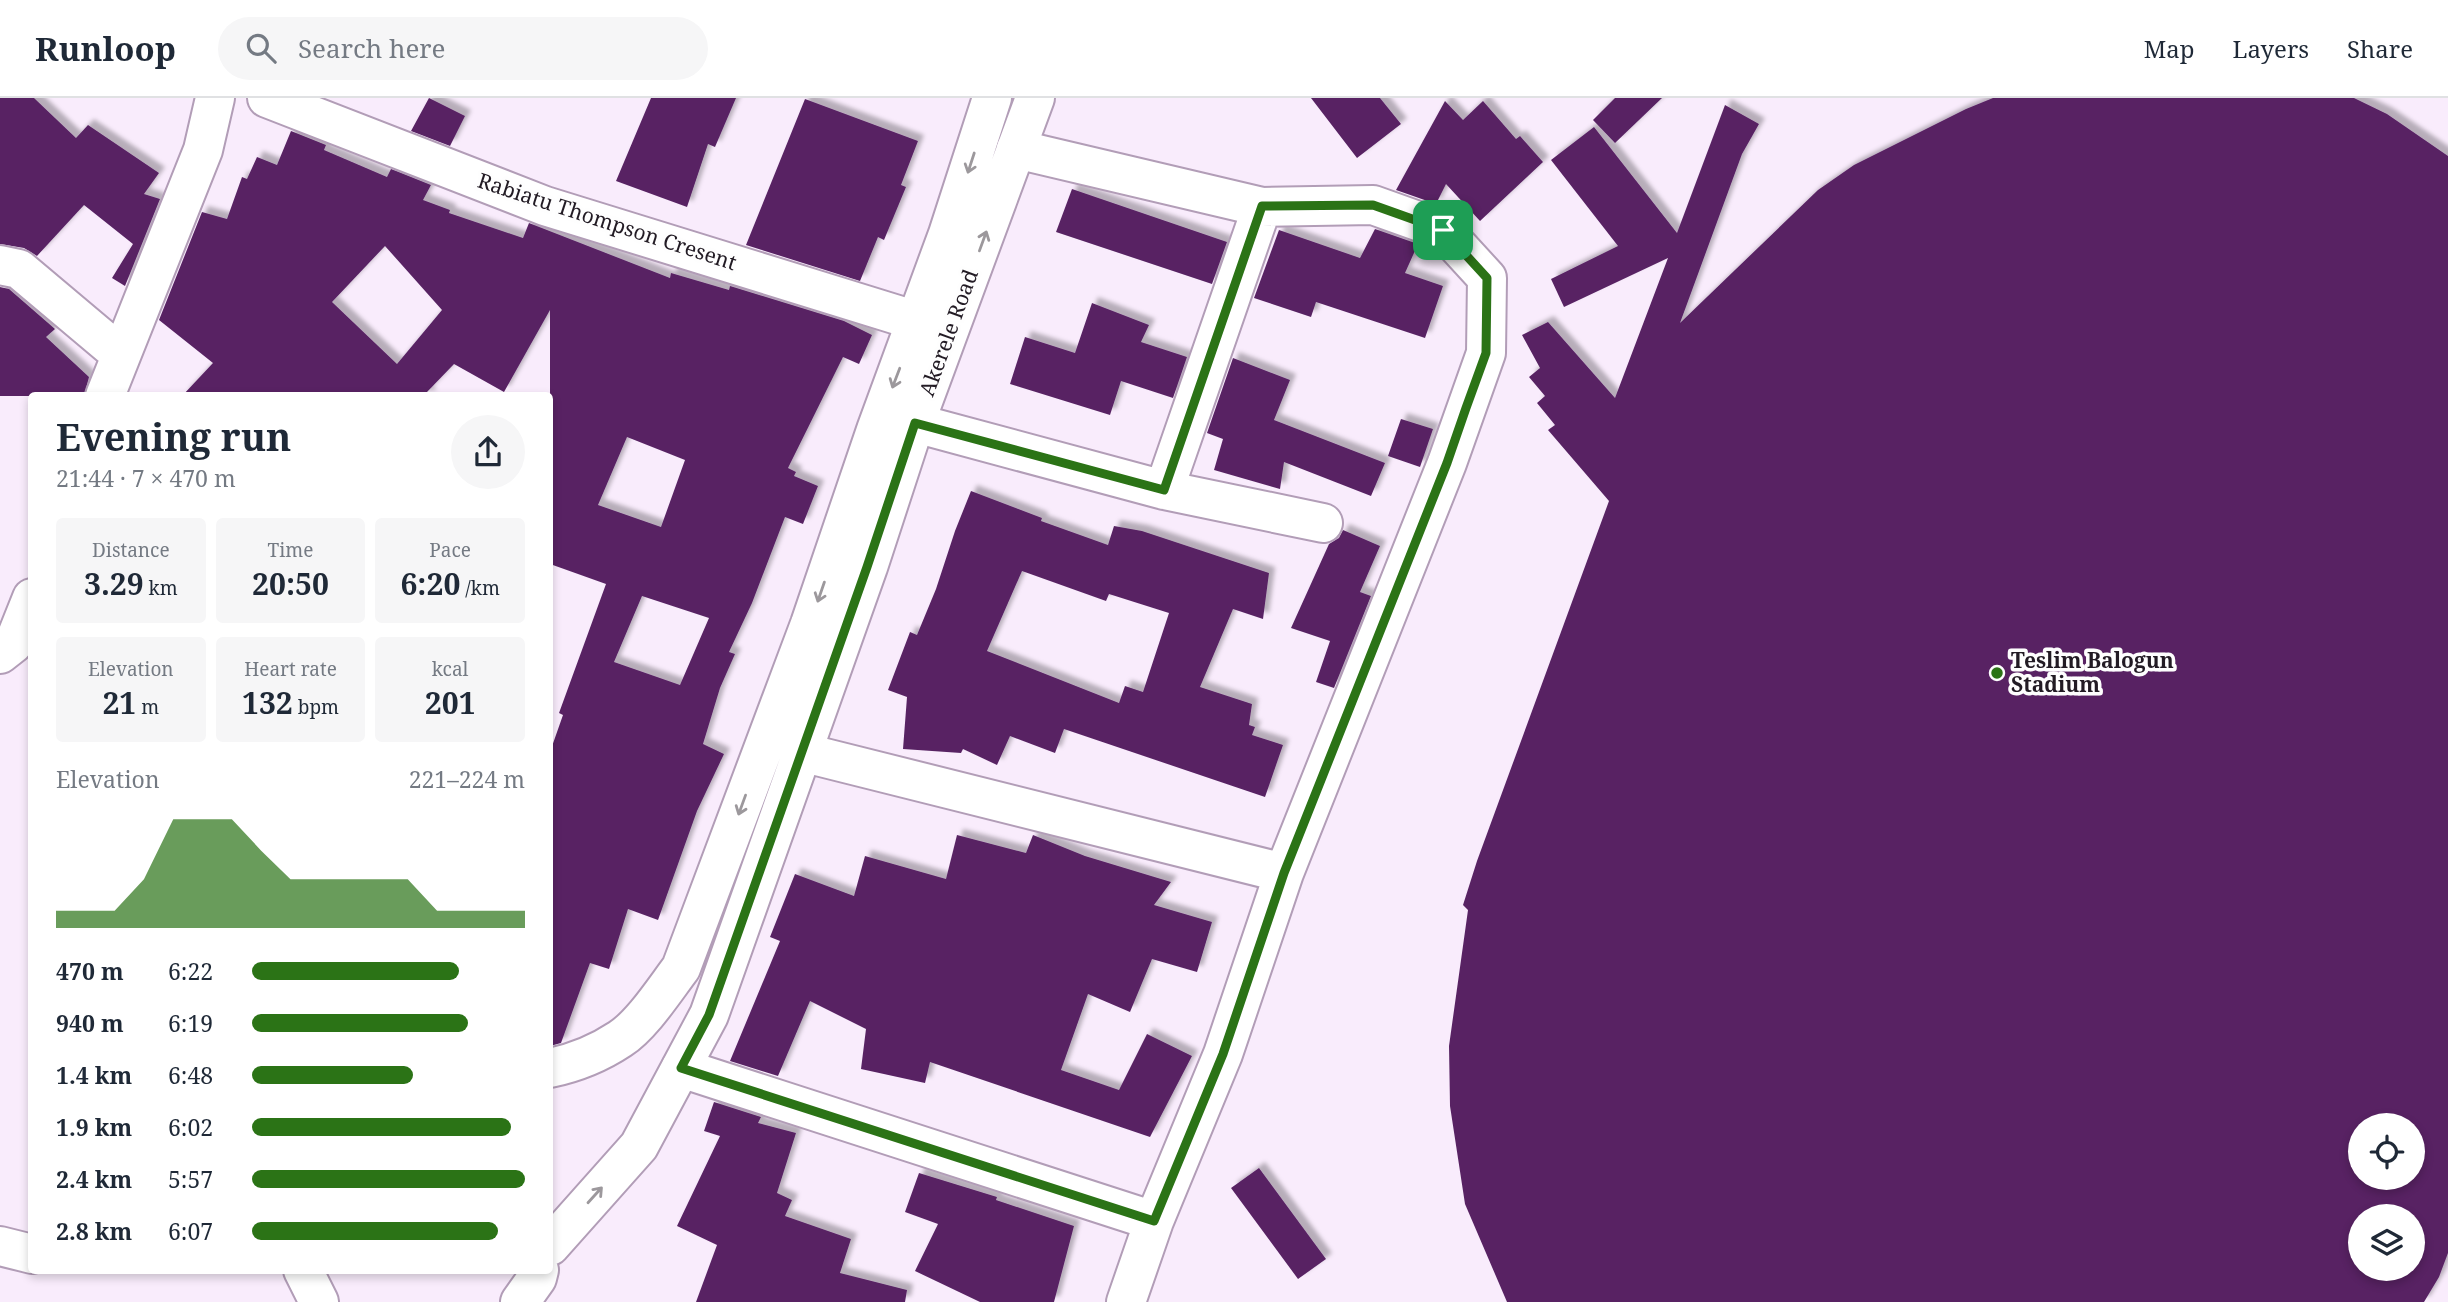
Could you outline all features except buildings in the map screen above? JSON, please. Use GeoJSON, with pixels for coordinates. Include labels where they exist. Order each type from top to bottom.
{"type":"FeatureCollection","features":[{"type":"Feature","properties":{"kind":"street"},"geometry":{"type":"LineString","coordinates":[[106,392],[203,150],[215,98]]}},
{"type":"Feature","properties":{"kind":"street","name":"Rabiatu Thompson Cresent"},"geometry":{"type":"LineString","coordinates":[[267,98],[545,206],[931,333]]}},
{"type":"Feature","properties":{"kind":"street"},"geometry":{"type":"LineString","coordinates":[[553,1067],[575,1062],[622,1038],[654,1005],[681,968],[810,624],[876,430],[931,333],[992,98]]}},
{"type":"Feature","properties":{"kind":"street","name":"Akerele Road"},"geometry":{"type":"LineString","coordinates":[[553,1262],[639,1146],[709,1015],[915,423],[931,333],[1016,149],[1035,98]]}},
{"type":"Feature","properties":{"kind":"street"},"geometry":{"type":"LineString","coordinates":[[1016,149],[1262,206],[1373,205],[1443,230],[1487,278],[1486,353],[1447,463],[1284,873],[1223,1054],[1154,1221],[1126,1302]]}},
{"type":"Feature","properties":{"kind":"street"},"geometry":{"type":"LineString","coordinates":[[1164,490],[1262,206]]}},
{"type":"Feature","properties":{"kind":"street"},"geometry":{"type":"LineString","coordinates":[[0,265],[19,269],[120,354]]}},
{"type":"Feature","properties":{"kind":"street"},"geometry":{"type":"LineString","coordinates":[[915,423],[1164,490],[1323,523]]}},
{"type":"Feature","properties":{"kind":"street"},"geometry":{"type":"LineString","coordinates":[[0,654],[14,643],[28,607]]}},
{"type":"Feature","properties":{"kind":"street"},"geometry":{"type":"LineString","coordinates":[[802,752],[1284,873]]}},
{"type":"Feature","properties":{"kind":"street"},"geometry":{"type":"LineString","coordinates":[[681,1068],[1154,1221]]}},
{"type":"Feature","properties":{"kind":"street"},"geometry":{"type":"LineString","coordinates":[[0,1246],[28,1253]]}},
{"type":"Feature","properties":{"kind":"place","name":"Teslim Balogun Stadium"},"geometry":{"type":"Point","coordinates":[1997,673]}},
{"type":"Feature","properties":{"kind":"route"},"geometry":{"type":"LineString","coordinates":[[1373,205],[1443,230],[1487,278],[1486,353],[1447,463],[1284,873],[1223,1054],[1154,1221],[681,1068],[709,1015],[915,423],[1164,490],[1262,206],[1373,205]]}}]}
